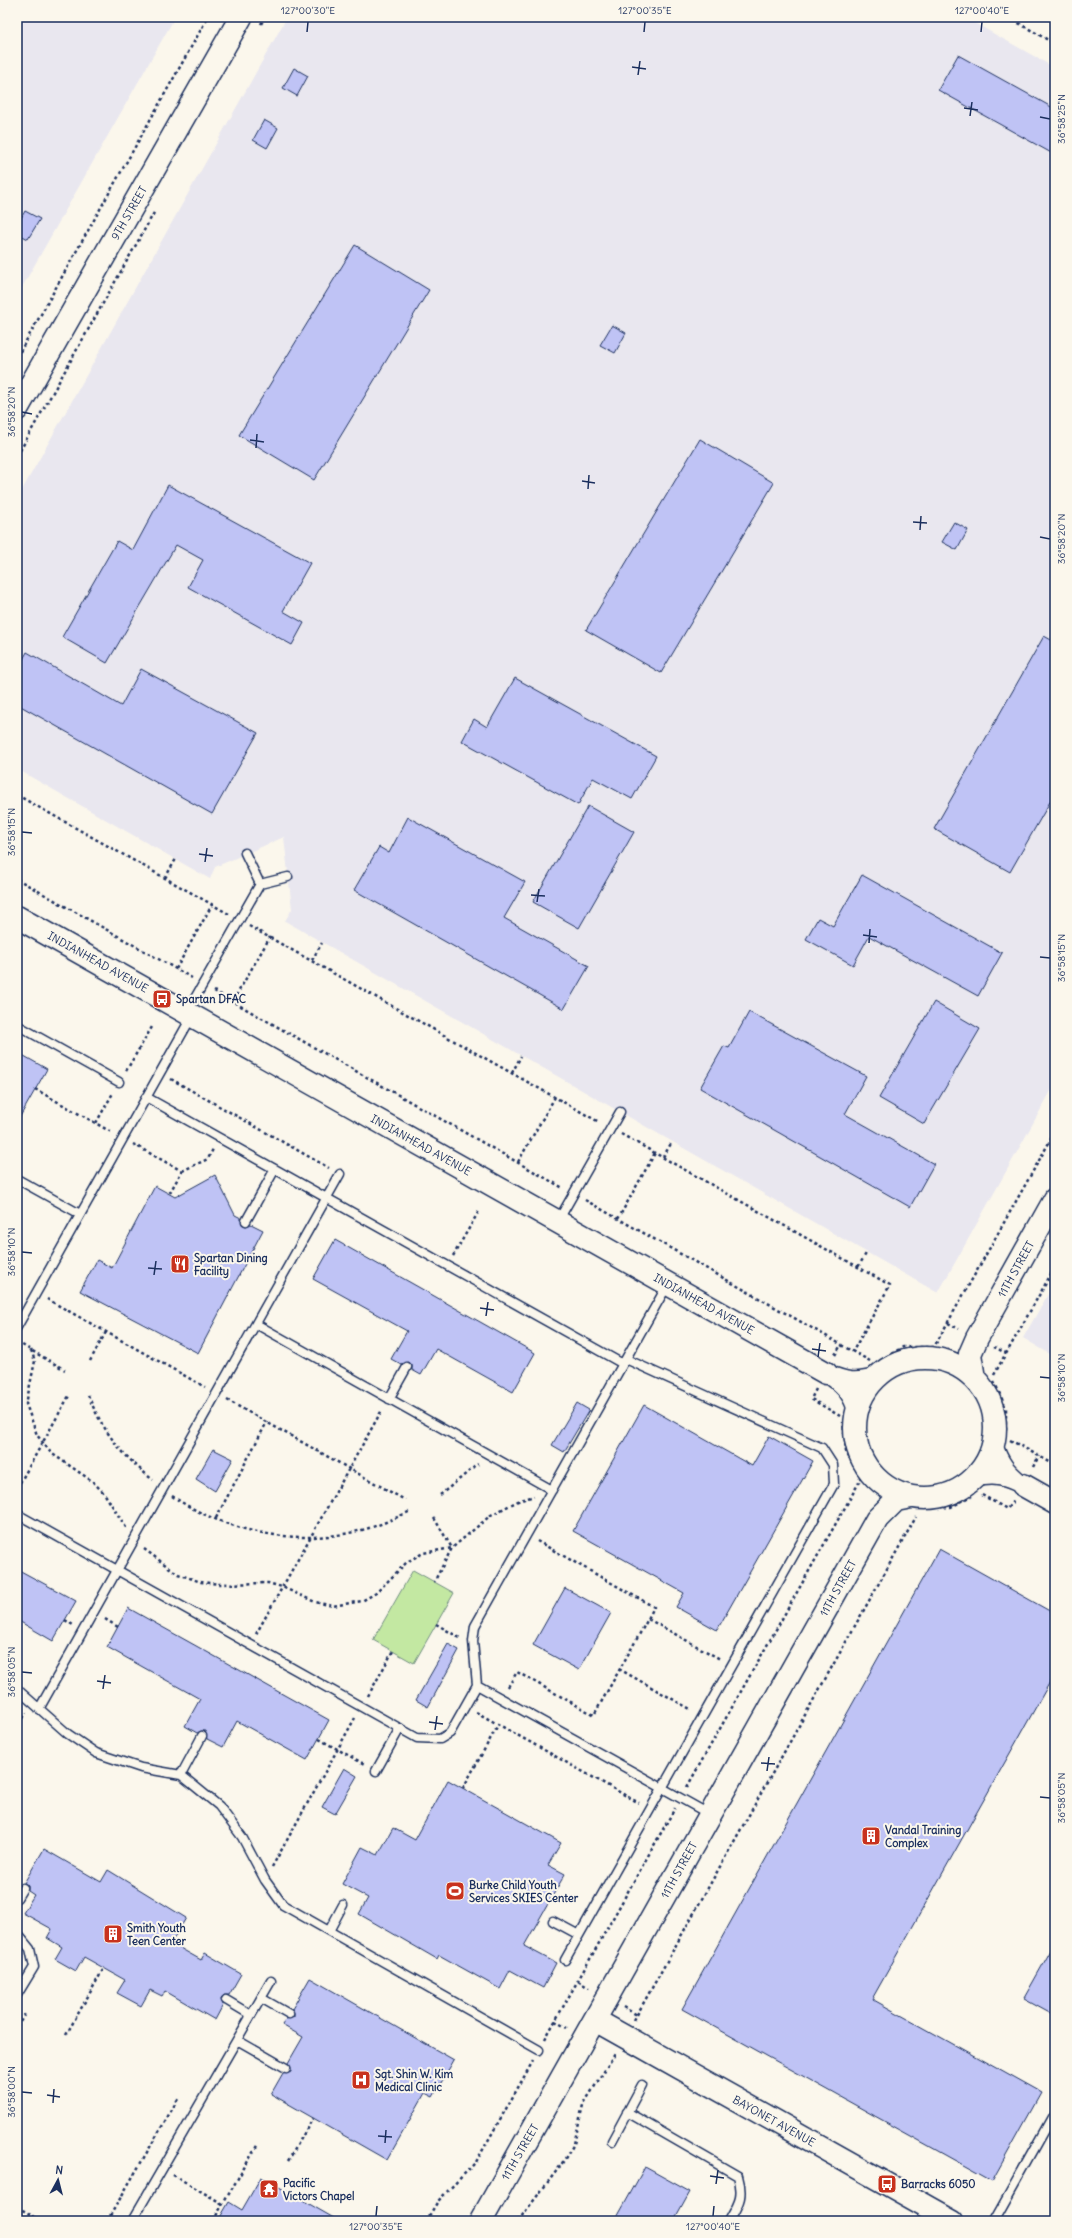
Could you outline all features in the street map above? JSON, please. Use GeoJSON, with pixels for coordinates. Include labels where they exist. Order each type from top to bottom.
{"type":"FeatureCollection","features":[{"type":"Feature","properties":{"kind":"main road","name":"9TH STREET"},"geometry":{"type":"LineString","coordinates":[[17,409],[249,24]]}},
{"type":"Feature","properties":{"kind":"main road","name":"INDIANHEAD AVENUE"},"geometry":{"type":"LineString","coordinates":[[17,917],[826,1373]]}},
{"type":"Feature","properties":{"kind":"main road","name":"11TH STREET"},"geometry":{"type":"LineString","coordinates":[[978,1338],[1055,1199]]}},
{"type":"Feature","properties":{"kind":"main road"},"geometry":{"type":"LineString","coordinates":[[916,1507],[875,1477],[864,1463],[857,1447],[855,1431],[857,1411],[864,1393],[878,1377],[893,1366],[911,1360],[942,1361],[956,1358],[968,1350],[978,1338]]}},
{"type":"Feature","properties":{"kind":"main road"},"geometry":{"type":"LineString","coordinates":[[974,1378],[970,1354],[978,1338]]}},
{"type":"Feature","properties":{"kind":"main road"},"geometry":{"type":"LineString","coordinates":[[916,1507],[928,1498],[945,1495],[958,1490],[974,1478],[986,1462],[994,1443],[995,1423],[993,1410],[986,1393],[974,1378],[959,1367],[942,1361]]}},
{"type":"Feature","properties":{"kind":"main road"},"geometry":{"type":"LineString","coordinates":[[875,1477],[879,1504],[877,1519]]}},
{"type":"Feature","properties":{"kind":"main road"},"geometry":{"type":"LineString","coordinates":[[1023,1485],[1055,1503]]}},
{"type":"Feature","properties":{"kind":"main road"},"geometry":{"type":"LineString","coordinates":[[877,1519],[896,1500],[916,1507]]}},
{"type":"Feature","properties":{"kind":"main road","name":"11TH STREET"},"geometry":{"type":"LineString","coordinates":[[484,2220],[877,1519]]}},
{"type":"Feature","properties":{"kind":"main road","name":"BAYONET AVENUE"},"geometry":{"type":"LineString","coordinates":[[595,2020],[953,2221]]}},
{"type":"Feature","properties":{"kind":"street"},"geometry":{"type":"LineString","coordinates":[[826,1373],[845,1381],[860,1382],[878,1377]]}},
{"type":"Feature","properties":{"kind":"street"},"geometry":{"type":"LineString","coordinates":[[826,1373],[842,1385],[851,1396],[857,1411]]}},
{"type":"Feature","properties":{"kind":"street"},"geometry":{"type":"LineString","coordinates":[[994,1443],[999,1460],[1008,1472],[1023,1485]]}},
{"type":"Feature","properties":{"kind":"street"},"geometry":{"type":"LineString","coordinates":[[974,1478],[991,1475],[1002,1476],[1023,1485]]}},
{"type":"Feature","properties":{"kind":"lane"},"geometry":{"type":"LineString","coordinates":[[245,853],[260,884]]}},
{"type":"Feature","properties":{"kind":"lane"},"geometry":{"type":"LineString","coordinates":[[17,1327],[160,1073],[239,920],[260,884],[288,877]]}},
{"type":"Feature","properties":{"kind":"lane"},"geometry":{"type":"LineString","coordinates":[[17,1025],[119,1082]]}},
{"type":"Feature","properties":{"kind":"lane"},"geometry":{"type":"LineString","coordinates":[[146,1097],[447,1266],[624,1361],[822,1448],[833,1465],[834,1484],[565,1960]]}},
{"type":"Feature","properties":{"kind":"lane"},"geometry":{"type":"LineString","coordinates":[[558,1222],[620,1112]]}},
{"type":"Feature","properties":{"kind":"lane"},"geometry":{"type":"LineString","coordinates":[[246,1221],[275,1169]]}},
{"type":"Feature","properties":{"kind":"lane"},"geometry":{"type":"LineString","coordinates":[[40,1709],[340,1174]]}},
{"type":"Feature","properties":{"kind":"lane"},"geometry":{"type":"LineString","coordinates":[[17,1179],[80,1214]]}},
{"type":"Feature","properties":{"kind":"lane"},"geometry":{"type":"LineString","coordinates":[[17,1514],[417,1738],[440,1739],[450,1733],[477,1684],[474,1645],[475,1626],[668,1284]]}},
{"type":"Feature","properties":{"kind":"lane"},"geometry":{"type":"LineString","coordinates":[[256,1324],[552,1490]]}},
{"type":"Feature","properties":{"kind":"lane"},"geometry":{"type":"LineString","coordinates":[[388,1399],[406,1367]]}},
{"type":"Feature","properties":{"kind":"lane"},"geometry":{"type":"LineString","coordinates":[[477,1684],[710,1815]]}},
{"type":"Feature","properties":{"kind":"lane"},"geometry":{"type":"LineString","coordinates":[[17,1689],[68,1734],[96,1753],[141,1768],[181,1775],[219,1806],[242,1837],[265,1880],[283,1905],[539,2050]]}},
{"type":"Feature","properties":{"kind":"lane"},"geometry":{"type":"LineString","coordinates":[[376,1771],[400,1728]]}},
{"type":"Feature","properties":{"kind":"lane"},"geometry":{"type":"LineString","coordinates":[[181,1775],[202,1736]]}},
{"type":"Feature","properties":{"kind":"lane"},"geometry":{"type":"LineString","coordinates":[[17,1898],[23,1888]]}},
{"type":"Feature","properties":{"kind":"lane"},"geometry":{"type":"LineString","coordinates":[[329,1931],[343,1904]]}},
{"type":"Feature","properties":{"kind":"lane"},"geometry":{"type":"LineString","coordinates":[[553,1921],[579,1936]]}},
{"type":"Feature","properties":{"kind":"lane"},"geometry":{"type":"LineString","coordinates":[[17,1933],[30,1949],[34,1967],[17,1995]]}},
{"type":"Feature","properties":{"kind":"lane"},"geometry":{"type":"LineString","coordinates":[[132,2221],[271,1981]]}},
{"type":"Feature","properties":{"kind":"lane"},"geometry":{"type":"LineString","coordinates":[[261,1998],[289,2014]]}},
{"type":"Feature","properties":{"kind":"lane"},"geometry":{"type":"LineString","coordinates":[[226,2000],[251,2015]]}},
{"type":"Feature","properties":{"kind":"lane"},"geometry":{"type":"LineString","coordinates":[[237,2040],[286,2068]]}},
{"type":"Feature","properties":{"kind":"lane"},"geometry":{"type":"LineString","coordinates":[[612,2141],[642,2085]]}},
{"type":"Feature","properties":{"kind":"lane"},"geometry":{"type":"LineString","coordinates":[[628,2112],[738,2176],[742,2190],[739,2202],[729,2221]]}},
{"type":"Feature","properties":{"kind":"lane"},"geometry":{"type":"LineString","coordinates":[[994,2221],[1055,2112]]}},
{"type":"Feature","properties":{"kind":"path"},"geometry":{"type":"LineString","coordinates":[[17,357],[208,17]]}},
{"type":"Feature","properties":{"kind":"path"},"geometry":{"type":"LineString","coordinates":[[249,24],[265,17]]}},
{"type":"Feature","properties":{"kind":"path"},"geometry":{"type":"LineString","coordinates":[[1008,17],[1055,44]]}},
{"type":"Feature","properties":{"kind":"path"},"geometry":{"type":"LineString","coordinates":[[17,456],[156,209]]}},
{"type":"Feature","properties":{"kind":"path"},"geometry":{"type":"LineString","coordinates":[[17,795],[890,1285],[853,1351]]}},
{"type":"Feature","properties":{"kind":"path"},"geometry":{"type":"LineString","coordinates":[[165,878],[176,859]]}},
{"type":"Feature","properties":{"kind":"path"},"geometry":{"type":"LineString","coordinates":[[176,969],[212,905]]}},
{"type":"Feature","properties":{"kind":"path"},"geometry":{"type":"LineString","coordinates":[[233,1001],[270,937]]}},
{"type":"Feature","properties":{"kind":"path"},"geometry":{"type":"LineString","coordinates":[[312,960],[322,943]]}},
{"type":"Feature","properties":{"kind":"path"},"geometry":{"type":"LineString","coordinates":[[512,1073],[521,1056]]}},
{"type":"Feature","properties":{"kind":"path"},"geometry":{"type":"LineString","coordinates":[[160,1073],[340,1174]]}},
{"type":"Feature","properties":{"kind":"path"},"geometry":{"type":"LineString","coordinates":[[518,1162],[555,1097]]}},
{"type":"Feature","properties":{"kind":"path"},"geometry":{"type":"LineString","coordinates":[[182,1171],[208,1159],[219,1138]]}},
{"type":"Feature","properties":{"kind":"path"},"geometry":{"type":"LineString","coordinates":[[663,1157],[672,1142]]}},
{"type":"Feature","properties":{"kind":"path"},"geometry":{"type":"LineString","coordinates":[[618,1219],[655,1153]]}},
{"type":"Feature","properties":{"kind":"path"},"geometry":{"type":"LineString","coordinates":[[447,1266],[479,1211]]}},
{"type":"Feature","properties":{"kind":"path"},"geometry":{"type":"LineString","coordinates":[[858,1267],[867,1252]]}},
{"type":"Feature","properties":{"kind":"path"},"geometry":{"type":"LineString","coordinates":[[518,2221],[561,2165],[574,2144],[582,2105],[624,2037],[916,1507],[951,1507],[978,1493],[1007,1509],[1023,1485],[1039,1456],[1006,1437],[1006,1408],[992,1377],[1055,1267]]}},
{"type":"Feature","properties":{"kind":"path"},"geometry":{"type":"LineString","coordinates":[[90,1361],[106,1332]]}},
{"type":"Feature","properties":{"kind":"path"},"geometry":{"type":"LineString","coordinates":[[17,1342],[65,1370]]}},
{"type":"Feature","properties":{"kind":"path"},"geometry":{"type":"LineString","coordinates":[[31,1350],[35,1360],[26,1404],[37,1435],[42,1443],[51,1453],[92,1481],[104,1493],[134,1541],[155,1559],[178,1574],[195,1580],[219,1584],[268,1583],[282,1587],[315,1602],[333,1606],[362,1601],[376,1593],[407,1562],[423,1553],[452,1548]]}},
{"type":"Feature","properties":{"kind":"path"},"geometry":{"type":"LineString","coordinates":[[17,1488],[70,1394]]}},
{"type":"Feature","properties":{"kind":"path"},"geometry":{"type":"LineString","coordinates":[[88,1395],[110,1438],[120,1450],[163,1489],[198,1511],[249,1531],[326,1536],[368,1528],[411,1511]]}},
{"type":"Feature","properties":{"kind":"path"},"geometry":{"type":"LineString","coordinates":[[250,1644],[388,1399]]}},
{"type":"Feature","properties":{"kind":"path"},"geometry":{"type":"LineString","coordinates":[[216,1518],[267,1422]]}},
{"type":"Feature","properties":{"kind":"path"},"geometry":{"type":"LineString","coordinates":[[440,1495],[473,1470],[487,1454]]}},
{"type":"Feature","properties":{"kind":"path"},"geometry":{"type":"LineString","coordinates":[[434,1582],[452,1548],[491,1515],[518,1501],[552,1490]]}},
{"type":"Feature","properties":{"kind":"path"},"geometry":{"type":"LineString","coordinates":[[434,1518],[452,1548]]}},
{"type":"Feature","properties":{"kind":"path"},"geometry":{"type":"LineString","coordinates":[[502,1698],[517,1672],[594,1714],[654,1607],[526,1535]]}},
{"type":"Feature","properties":{"kind":"path"},"geometry":{"type":"LineString","coordinates":[[648,1619],[731,1666]]}},
{"type":"Feature","properties":{"kind":"path"},"geometry":{"type":"LineString","coordinates":[[436,1624],[474,1645]]}},
{"type":"Feature","properties":{"kind":"path"},"geometry":{"type":"LineString","coordinates":[[265,1880],[393,1652]]}},
{"type":"Feature","properties":{"kind":"path"},"geometry":{"type":"LineString","coordinates":[[619,1669],[703,1716]]}},
{"type":"Feature","properties":{"kind":"path"},"geometry":{"type":"LineString","coordinates":[[17,1729],[32,1702]]}},
{"type":"Feature","properties":{"kind":"path"},"geometry":{"type":"LineString","coordinates":[[465,1706],[650,1809]]}},
{"type":"Feature","properties":{"kind":"path"},"geometry":{"type":"LineString","coordinates":[[462,1788],[498,1725]]}},
{"type":"Feature","properties":{"kind":"path"},"geometry":{"type":"LineString","coordinates":[[319,1739],[376,1771]]}},
{"type":"Feature","properties":{"kind":"path"},"geometry":{"type":"LineString","coordinates":[[66,2035],[104,1968]]}},
{"type":"Feature","properties":{"kind":"path"},"geometry":{"type":"LineString","coordinates":[[17,2027],[26,2012]]}},
{"type":"Feature","properties":{"kind":"path"},"geometry":{"type":"LineString","coordinates":[[108,2221],[178,2099]]}},
{"type":"Feature","properties":{"kind":"path"},"geometry":{"type":"LineString","coordinates":[[288,2161],[313,2118]]}},
{"type":"Feature","properties":{"kind":"path"},"geometry":{"type":"LineString","coordinates":[[213,2221],[258,2144]]}},
{"type":"Feature","properties":{"kind":"path"},"geometry":{"type":"LineString","coordinates":[[144,2158],[223,2204]]}},
{"type":"Feature","properties":{"kind":"path"},"geometry":{"type":"LineString","coordinates":[[426,2221],[438,2200],[476,2162]]}},
{"type":"Feature","properties":{"kind":"path"},"geometry":{"type":"LineString","coordinates":[[17,2207],[42,2221]]}},
{"type":"Feature","properties":{"kind":"shaded area"},"geometry":{"type":"Polygon","coordinates":[[[17,17],[175,17],[17,296],[17,17]]]}},
{"type":"Feature","properties":{"kind":"shaded area"},"geometry":{"type":"Polygon","coordinates":[[[287,17],[964,17],[1055,68],[1055,1084],[938,1293],[285,921],[292,909],[284,837],[215,867],[210,879],[17,769],[17,499],[287,17]]]}},
{"type":"Feature","properties":{"kind":"shaded area"},"geometry":{"type":"Polygon","coordinates":[[[1055,1282],[1055,1357],[1023,1338],[1055,1282]]]}},
{"type":"Feature","properties":{"kind":"green space"},"geometry":{"type":"Polygon","coordinates":[[[413,1570],[454,1593],[414,1663],[373,1640],[413,1570]]]}},
{"type":"Feature","properties":{"kind":"building"},"geometry":{"type":"Polygon","coordinates":[[[958,55],[1055,109],[1055,155],[938,90],[958,55]]]}},
{"type":"Feature","properties":{"kind":"building"},"geometry":{"type":"Polygon","coordinates":[[[294,68],[308,76],[297,96],[283,88],[294,68]]]}},
{"type":"Feature","properties":{"kind":"building"},"geometry":{"type":"Polygon","coordinates":[[[264,120],[278,128],[267,148],[253,140],[264,120]]]}},
{"type":"Feature","properties":{"kind":"building"},"geometry":{"type":"Polygon","coordinates":[[[25,211],[40,219],[28,239],[17,233],[17,225],[25,211]]]}},
{"type":"Feature","properties":{"kind":"building"},"geometry":{"type":"Polygon","coordinates":[[[355,245],[429,290],[314,480],[239,435],[355,245]]]}},
{"type":"Feature","properties":{"kind":"building"},"geometry":{"type":"Polygon","coordinates":[[[612,325],[626,333],[615,353],[600,345],[612,325]]]}},
{"type":"Feature","properties":{"kind":"building"},"geometry":{"type":"Polygon","coordinates":[[[700,439],[774,483],[661,673],[586,630],[700,439]]]}},
{"type":"Feature","properties":{"kind":"building"},"geometry":{"type":"Polygon","coordinates":[[[168,485],[310,563],[283,611],[304,623],[292,645],[188,587],[203,560],[176,545],[107,663],[62,637],[117,541],[133,550],[168,485]]]}},
{"type":"Feature","properties":{"kind":"building"},"geometry":{"type":"Polygon","coordinates":[[[954,522],[968,530],[957,550],[942,542],[954,522]]]}},
{"type":"Feature","properties":{"kind":"building"},"geometry":{"type":"Polygon","coordinates":[[[1044,636],[1055,642],[1055,793],[1010,872],[934,829],[1044,636]]]}},
{"type":"Feature","properties":{"kind":"building"},"geometry":{"type":"Polygon","coordinates":[[[27,652],[121,706],[141,669],[258,733],[212,814],[17,704],[17,670],[27,652]]]}},
{"type":"Feature","properties":{"kind":"building"},"geometry":{"type":"Polygon","coordinates":[[[515,678],[656,756],[632,799],[593,778],[578,805],[462,741],[474,719],[487,727],[515,678]]]}},
{"type":"Feature","properties":{"kind":"building"},"geometry":{"type":"Polygon","coordinates":[[[588,806],[634,832],[579,928],[533,902],[588,806]]]}},
{"type":"Feature","properties":{"kind":"building"},"geometry":{"type":"Polygon","coordinates":[[[408,817],[525,882],[504,918],[589,966],[564,1009],[354,890],[379,847],[389,853],[408,817]]]}},
{"type":"Feature","properties":{"kind":"building"},"geometry":{"type":"Polygon","coordinates":[[[862,875],[1002,953],[978,996],[869,936],[853,965],[806,939],[818,918],[833,926],[862,875]]]}},
{"type":"Feature","properties":{"kind":"building"},"geometry":{"type":"Polygon","coordinates":[[[934,1002],[980,1029],[924,1124],[879,1098],[934,1002]]]}},
{"type":"Feature","properties":{"kind":"building"},"geometry":{"type":"Polygon","coordinates":[[[749,1012],[866,1076],[845,1114],[934,1164],[910,1207],[700,1088],[724,1046],[729,1048],[749,1012]]]}},
{"type":"Feature","properties":{"kind":"building"},"geometry":{"type":"Polygon","coordinates":[[[17,1052],[47,1069],[17,1122],[17,1052]]]}},
{"type":"Feature","properties":{"kind":"building","name":"Spartan Dining Facility"},"geometry":{"type":"Polygon","coordinates":[[[215,1175],[235,1215],[241,1218],[242,1224],[246,1226],[251,1224],[263,1230],[198,1353],[80,1291],[97,1260],[112,1268],[155,1186],[175,1197],[215,1175]]]}},
{"type":"Feature","properties":{"kind":"building"},"geometry":{"type":"Polygon","coordinates":[[[335,1240],[535,1353],[513,1392],[436,1349],[421,1375],[412,1370],[412,1365],[409,1362],[402,1365],[391,1359],[407,1331],[313,1279],[335,1240]]]}},
{"type":"Feature","properties":{"kind":"building"},"geometry":{"type":"Polygon","coordinates":[[[577,1403],[589,1410],[564,1452],[552,1445],[577,1403]]]}},
{"type":"Feature","properties":{"kind":"building"},"geometry":{"type":"Polygon","coordinates":[[[644,1405],[752,1466],[769,1436],[813,1461],[717,1630],[676,1607],[684,1593],[573,1531],[644,1405]]]}},
{"type":"Feature","properties":{"kind":"building"},"geometry":{"type":"Polygon","coordinates":[[[213,1449],[233,1459],[215,1491],[196,1479],[213,1449]]]}},
{"type":"Feature","properties":{"kind":"building","name":"Vandal Training Complex"},"geometry":{"type":"Polygon","coordinates":[[[939,1549],[1055,1614],[1055,1673],[872,1999],[1041,2093],[992,2181],[682,2009],[939,1549]]]}},
{"type":"Feature","properties":{"kind":"building"},"geometry":{"type":"Polygon","coordinates":[[[17,1569],[76,1601],[53,1641],[17,1620],[17,1569]]]}},
{"type":"Feature","properties":{"kind":"building"},"geometry":{"type":"Polygon","coordinates":[[[565,1588],[611,1613],[579,1670],[533,1645],[565,1588]]]}},
{"type":"Feature","properties":{"kind":"building"},"geometry":{"type":"Polygon","coordinates":[[[128,1608],[329,1720],[307,1760],[237,1721],[223,1747],[207,1739],[205,1731],[197,1733],[185,1726],[200,1699],[107,1647],[128,1608]]]}},
{"type":"Feature","properties":{"kind":"building"},"geometry":{"type":"Polygon","coordinates":[[[448,1644],[459,1650],[428,1707],[416,1700],[448,1644]]]}},
{"type":"Feature","properties":{"kind":"building"},"geometry":{"type":"Polygon","coordinates":[[[344,1768],[357,1776],[335,1814],[322,1807],[344,1768]]]}},
{"type":"Feature","properties":{"kind":"building","name":"Burke Child Youth Services SKIES Center"},"geometry":{"type":"Polygon","coordinates":[[[448,1780],[561,1843],[548,1865],[565,1874],[524,1946],[556,1963],[543,1988],[510,1970],[500,1989],[439,1955],[437,1959],[359,1914],[368,1898],[342,1884],[362,1847],[378,1855],[393,1828],[415,1840],[448,1780]]]}},
{"type":"Feature","properties":{"kind":"building","name":"Smith Youth Teen Center"},"geometry":{"type":"Polygon","coordinates":[[[44,1849],[101,1882],[108,1870],[186,1918],[171,1943],[201,1960],[205,1953],[241,1974],[229,1995],[224,1995],[221,1998],[223,2005],[215,2020],[165,1991],[162,1996],[150,1990],[141,2006],[117,1993],[125,1980],[84,1957],[76,1971],[55,1959],[62,1947],[47,1938],[52,1929],[23,1913],[34,1895],[28,1891],[28,1886],[24,1883],[44,1849]]]}},
{"type":"Feature","properties":{"kind":"building"},"geometry":{"type":"Polygon","coordinates":[[[1055,1943],[1055,2015],[1024,1998],[1055,1943]]]}},
{"type":"Feature","properties":{"kind":"building","name":"Sgt. Shin W. Kim Medical Clinic"},"geometry":{"type":"Polygon","coordinates":[[[310,1978],[454,2060],[433,2097],[425,2093],[387,2160],[271,2094],[283,2073],[291,2071],[288,2063],[303,2037],[282,2025],[286,2019],[294,2017],[292,2009],[310,1978]]]}},
{"type":"Feature","properties":{"kind":"building"},"geometry":{"type":"Polygon","coordinates":[[[645,2167],[690,2192],[674,2221],[615,2221],[645,2167]]]}},
{"type":"Feature","properties":{"kind":"building","name":"Pacific Victors Chapel"},"geometry":{"type":"Polygon","coordinates":[[[261,2177],[339,2221],[218,2221],[229,2202],[242,2210],[261,2177]]]}},
{"type":"Feature","properties":{"kind":"place","name":"Spartan DFAC"},"geometry":{"type":"Point","coordinates":[162,999]}},
{"type":"Feature","properties":{"kind":"place","name":"Spartan Dining Facility"},"geometry":{"type":"Point","coordinates":[180,1264]}},
{"type":"Feature","properties":{"kind":"place","name":"Vandal Training Complex"},"geometry":{"type":"Point","coordinates":[871,1836]}},
{"type":"Feature","properties":{"kind":"place","name":"Burke Child Youth Services SKIES Center"},"geometry":{"type":"Point","coordinates":[455,1891]}},
{"type":"Feature","properties":{"kind":"place","name":"Smith Youth Teen Center"},"geometry":{"type":"Point","coordinates":[113,1934]}},
{"type":"Feature","properties":{"kind":"place","name":"Sgt. Shin W. Kim Medical Clinic"},"geometry":{"type":"Point","coordinates":[361,2080]}},
{"type":"Feature","properties":{"kind":"place","name":"Barracks 6050"},"geometry":{"type":"Point","coordinates":[887,2184]}},
{"type":"Feature","properties":{"kind":"place","name":"Pacific Victors Chapel"},"geometry":{"type":"Point","coordinates":[269,2189]}}]}
